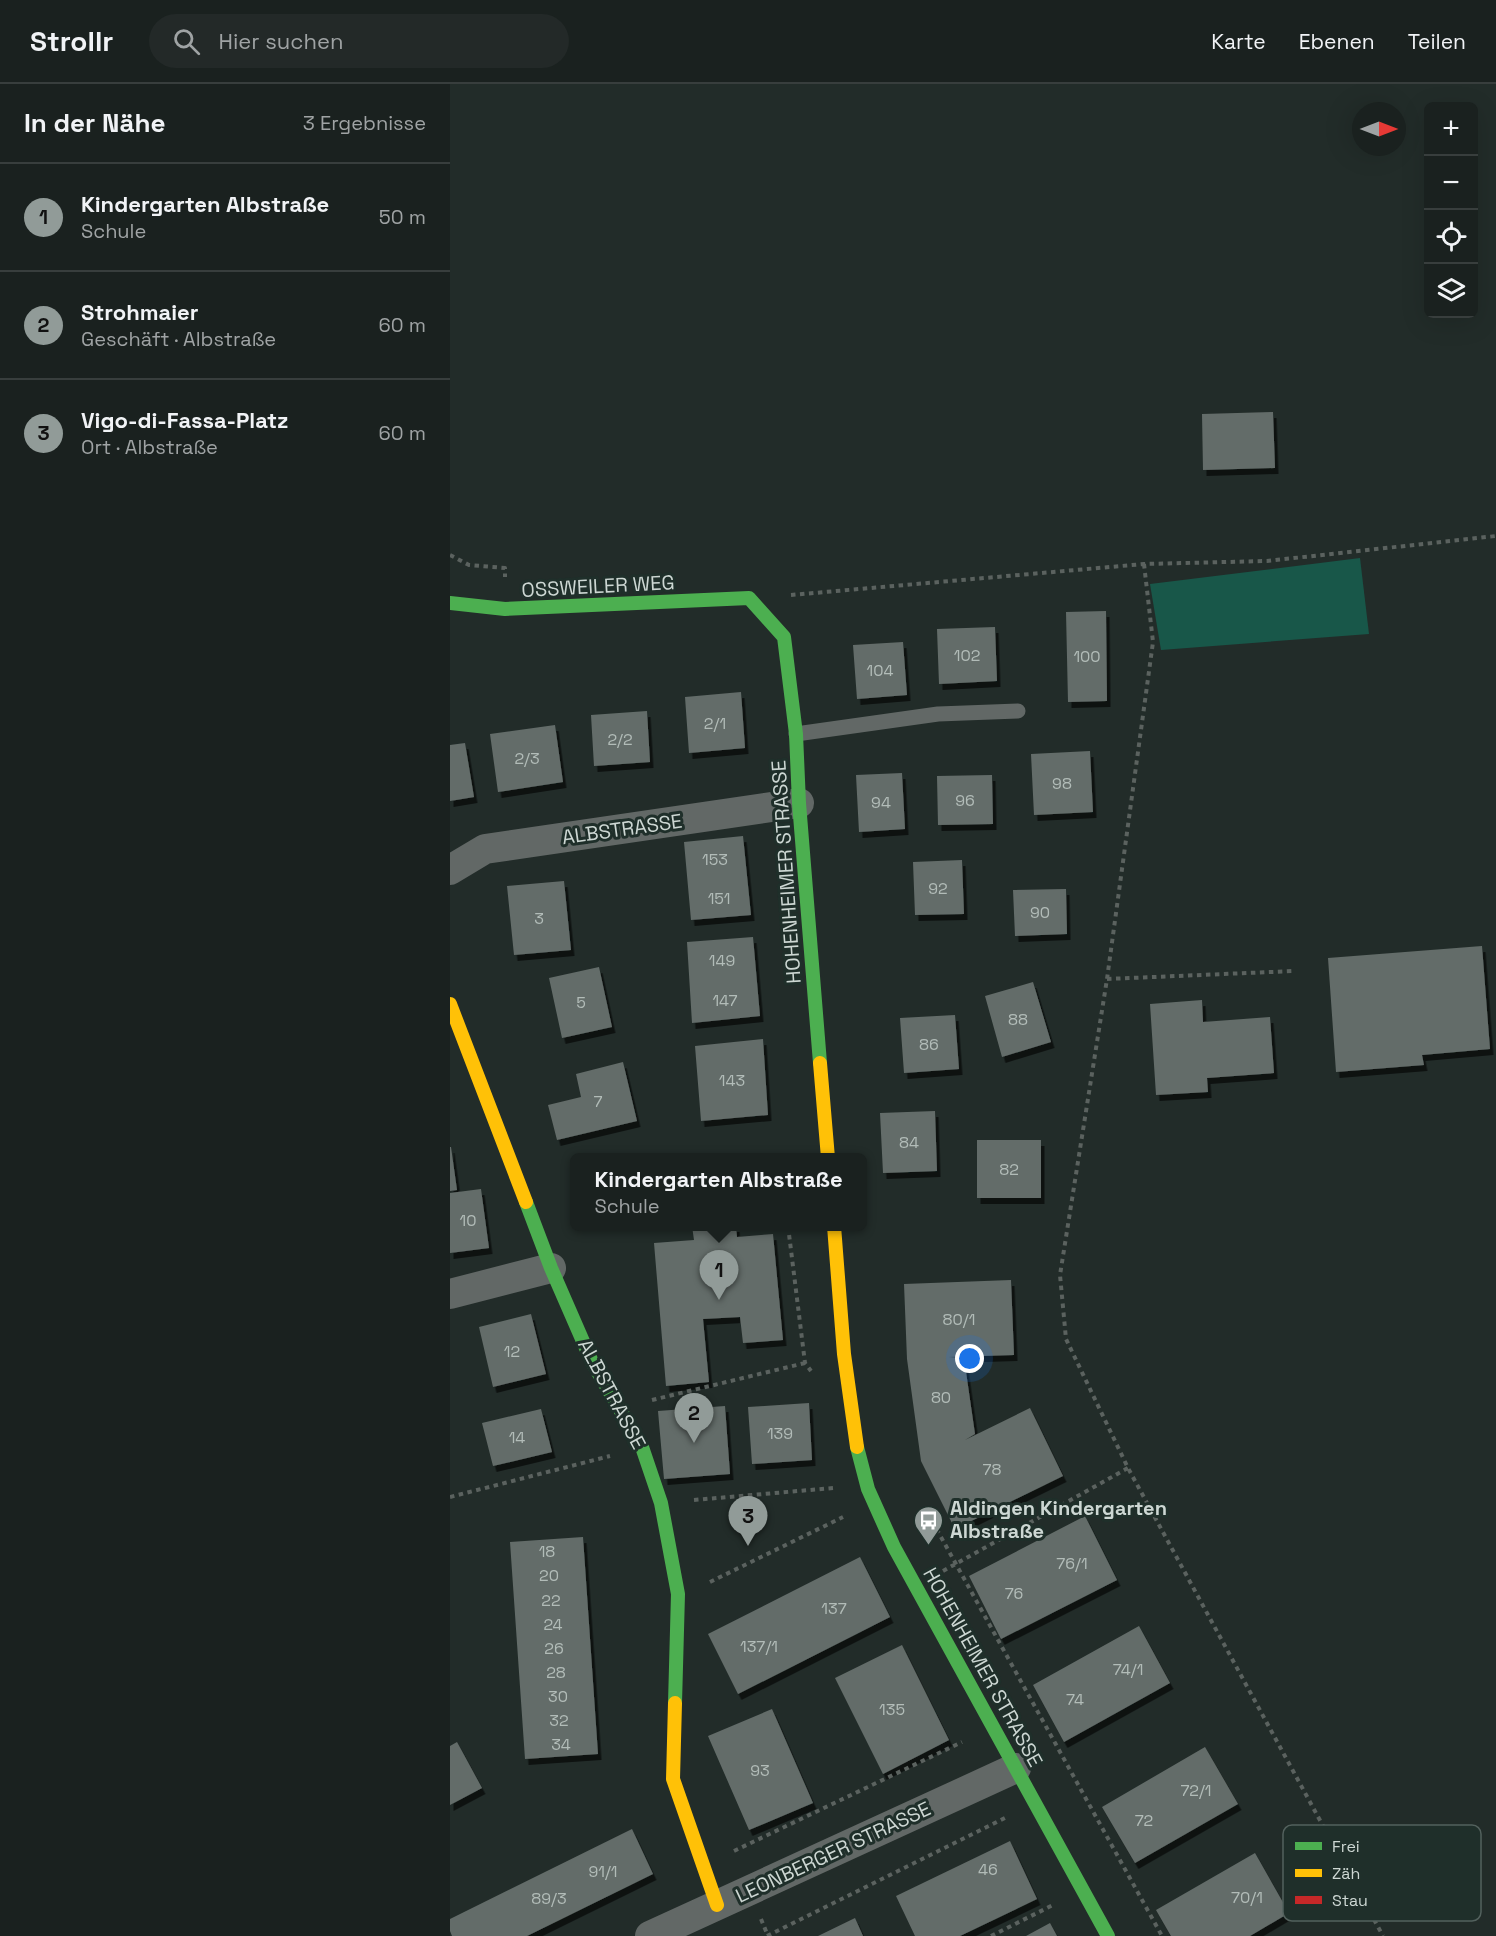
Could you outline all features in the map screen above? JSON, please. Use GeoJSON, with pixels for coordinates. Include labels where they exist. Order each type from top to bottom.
{"type":"FeatureCollection","features":[{"type":"Feature","properties":{"kind":"street","name":"OSSWEILER WEG"},"geometry":{"type":"LineString","coordinates":[[450,603],[505,609],[749,598]]}},
{"type":"Feature","properties":{"kind":"street","name":"HOHENHEIMER STRASSE"},"geometry":{"type":"LineString","coordinates":[[749,598],[784,637],[796,734],[799,803],[828,1153]]}},
{"type":"Feature","properties":{"kind":"street","name":"ALBSTRASSE"},"geometry":{"type":"LineString","coordinates":[[450,870],[485,849],[799,803]]}},
{"type":"Feature","properties":{"kind":"street","name":"ALBSTRASSE"},"geometry":{"type":"LineString","coordinates":[[450,1004],[551,1268],[592,1362],[642,1447],[661,1503],[678,1594],[673,1779],[717,1905]]}},
{"type":"Feature","properties":{"kind":"street","name":"HOHENHEIMER STRASSE"},"geometry":{"type":"LineString","coordinates":[[834,1231],[854,1431],[866,1482],[876,1510],[894,1547],[1108,1936]]}},
{"type":"Feature","properties":{"kind":"street"},"geometry":{"type":"LineString","coordinates":[[450,1294],[551,1268]]}},
{"type":"Feature","properties":{"kind":"street","name":"LEONBERGER STRASSE"},"geometry":{"type":"LineString","coordinates":[[650,1936],[1016,1768]]}},
{"type":"Feature","properties":{"kind":"lane"},"geometry":{"type":"LineString","coordinates":[[796,734],[938,714],[1018,711]]}},
{"type":"Feature","properties":{"kind":"path"},"geometry":{"type":"LineString","coordinates":[[749,598],[1144,564],[1267,561],[1496,536]]}},
{"type":"Feature","properties":{"kind":"path"},"geometry":{"type":"LineString","coordinates":[[1144,564],[1153,642],[1107,979],[1060,1275],[1066,1338],[1128,1468],[1323,1825]]}},
{"type":"Feature","properties":{"kind":"path"},"geometry":{"type":"LineString","coordinates":[[1107,979],[1294,971]]}},
{"type":"Feature","properties":{"kind":"path"},"geometry":{"type":"LineString","coordinates":[[788,1231],[805,1363]]}},
{"type":"Feature","properties":{"kind":"path"},"geometry":{"type":"LineString","coordinates":[[620,1408],[805,1363],[847,1378]]}},
{"type":"Feature","properties":{"kind":"path"},"geometry":{"type":"LineString","coordinates":[[450,1497],[642,1447]]}},
{"type":"Feature","properties":{"kind":"path"},"geometry":{"type":"LineString","coordinates":[[916,1586],[1128,1468]]}},
{"type":"Feature","properties":{"kind":"path"},"geometry":{"type":"LineString","coordinates":[[661,1503],[843,1487],[866,1482]]}},
{"type":"Feature","properties":{"kind":"path"},"geometry":{"type":"LineString","coordinates":[[678,1594],[718,1579],[849,1514],[876,1510],[936,1528],[1162,1936]]}},
{"type":"Feature","properties":{"kind":"path"},"geometry":{"type":"LineString","coordinates":[[703,1866],[966,1740]]}},
{"type":"Feature","properties":{"kind":"path"},"geometry":{"type":"LineString","coordinates":[[767,1936],[1008,1816]]}},
{"type":"Feature","properties":{"kind":"path"},"geometry":{"type":"LineString","coordinates":[[991,1936],[1083,1890]]}},
{"type":"Feature","properties":{"kind":"path"},"geometry":{"type":"LineString","coordinates":[[1375,1921],[1383,1936]]}},
{"type":"Feature","properties":{"kind":"green space"},"geometry":{"type":"Polygon","coordinates":[[[1360,558],[1369,634],[1161,650],[1150,584],[1360,558]]]}},
{"type":"Feature","properties":{"kind":"building"},"geometry":{"type":"Polygon","coordinates":[[[1273,412],[1275,468],[1203,470],[1202,414],[1273,412]]]}},
{"type":"Feature","properties":{"kind":"building"},"geometry":{"type":"Polygon","coordinates":[[[1106,611],[1107,701],[1068,702],[1066,612],[1106,611]]]}},
{"type":"Feature","properties":{"kind":"building"},"geometry":{"type":"Polygon","coordinates":[[[995,627],[997,681],[939,684],[937,629],[995,627]]]}},
{"type":"Feature","properties":{"kind":"building"},"geometry":{"type":"Polygon","coordinates":[[[903,642],[907,695],[857,699],[853,645],[903,642]]]}},
{"type":"Feature","properties":{"kind":"building"},"geometry":{"type":"Polygon","coordinates":[[[741,692],[745,748],[689,753],[685,697],[741,692]]]}},
{"type":"Feature","properties":{"kind":"building"},"geometry":{"type":"Polygon","coordinates":[[[647,711],[650,762],[594,766],[591,715],[647,711]]]}},
{"type":"Feature","properties":{"kind":"building"},"geometry":{"type":"Polygon","coordinates":[[[555,725],[563,782],[498,792],[490,734],[555,725]]]}},
{"type":"Feature","properties":{"kind":"building"},"geometry":{"type":"Polygon","coordinates":[[[465,743],[474,797],[450,801],[450,745],[465,743]]]}},
{"type":"Feature","properties":{"kind":"building"},"geometry":{"type":"Polygon","coordinates":[[[1090,751],[1093,812],[1034,815],[1031,754],[1090,751]]]}},
{"type":"Feature","properties":{"kind":"building"},"geometry":{"type":"Polygon","coordinates":[[[902,773],[905,829],[859,832],[856,775],[902,773]]]}},
{"type":"Feature","properties":{"kind":"building"},"geometry":{"type":"Polygon","coordinates":[[[992,775],[993,824],[938,825],[937,776],[992,775]]]}},
{"type":"Feature","properties":{"kind":"building"},"geometry":{"type":"Polygon","coordinates":[[[743,836],[751,915],[691,920],[684,842],[743,836]]]}},
{"type":"Feature","properties":{"kind":"building"},"geometry":{"type":"Polygon","coordinates":[[[962,860],[964,914],[915,915],[913,862],[962,860]]]}},
{"type":"Feature","properties":{"kind":"building"},"geometry":{"type":"Polygon","coordinates":[[[564,881],[571,950],[514,955],[507,886],[564,881]]]}},
{"type":"Feature","properties":{"kind":"building"},"geometry":{"type":"Polygon","coordinates":[[[1066,889],[1067,934],[1015,936],[1013,890],[1066,889]]]}},
{"type":"Feature","properties":{"kind":"building"},"geometry":{"type":"Polygon","coordinates":[[[753,937],[760,1016],[692,1023],[687,942],[753,937]]]}},
{"type":"Feature","properties":{"kind":"building"},"geometry":{"type":"Polygon","coordinates":[[[1482,946],[1490,1049],[1422,1055],[1424,1065],[1336,1072],[1328,958],[1482,946]]]}},
{"type":"Feature","properties":{"kind":"building"},"geometry":{"type":"Polygon","coordinates":[[[599,967],[612,1027],[562,1038],[549,978],[599,967]]]}},
{"type":"Feature","properties":{"kind":"building"},"geometry":{"type":"Polygon","coordinates":[[[1033,982],[1051,1042],[1002,1057],[985,996],[1033,982]]]}},
{"type":"Feature","properties":{"kind":"building"},"geometry":{"type":"Polygon","coordinates":[[[1202,1000],[1203,1022],[1270,1017],[1274,1073],[1207,1078],[1208,1092],[1156,1095],[1150,1004],[1202,1000]]]}},
{"type":"Feature","properties":{"kind":"building"},"geometry":{"type":"Polygon","coordinates":[[[955,1015],[959,1069],[904,1073],[900,1018],[955,1015]]]}},
{"type":"Feature","properties":{"kind":"building"},"geometry":{"type":"Polygon","coordinates":[[[763,1039],[768,1115],[701,1121],[695,1046],[763,1039]]]}},
{"type":"Feature","properties":{"kind":"building"},"geometry":{"type":"Polygon","coordinates":[[[623,1062],[637,1121],[557,1140],[548,1105],[581,1097],[576,1074],[623,1062]]]}},
{"type":"Feature","properties":{"kind":"building"},"geometry":{"type":"Polygon","coordinates":[[[935,1111],[937,1171],[883,1173],[880,1113],[935,1111]]]}},
{"type":"Feature","properties":{"kind":"building"},"geometry":{"type":"Polygon","coordinates":[[[977,1140],[1041,1140],[1041,1198],[977,1198],[977,1140]]]}},
{"type":"Feature","properties":{"kind":"building"},"geometry":{"type":"Polygon","coordinates":[[[450,1147],[457,1190],[450,1191],[450,1147]]]}},
{"type":"Feature","properties":{"kind":"building"},"geometry":{"type":"Polygon","coordinates":[[[481,1189],[489,1248],[450,1253],[450,1193],[481,1189]]]}},
{"type":"Feature","properties":{"kind":"building"},"geometry":{"type":"Polygon","coordinates":[[[693,1231],[736,1231],[737,1237],[773,1234],[783,1340],[743,1343],[740,1317],[703,1319],[709,1382],[666,1386],[654,1243],[694,1240],[693,1231]]]}},
{"type":"Feature","properties":{"kind":"building"},"geometry":{"type":"Polygon","coordinates":[[[1011,1280],[1014,1355],[949,1357],[964,1358],[975,1434],[965,1440],[1030,1408],[1063,1476],[955,1529],[921,1461],[907,1359],[904,1284],[1011,1280]]]}},
{"type":"Feature","properties":{"kind":"building"},"geometry":{"type":"Polygon","coordinates":[[[531,1314],[546,1374],[493,1387],[479,1327],[531,1314]]]}},
{"type":"Feature","properties":{"kind":"building"},"geometry":{"type":"Polygon","coordinates":[[[809,1403],[812,1460],[752,1464],[748,1407],[809,1403]]]}},
{"type":"Feature","properties":{"kind":"building"},"geometry":{"type":"Polygon","coordinates":[[[725,1406],[730,1474],[664,1479],[658,1411],[725,1406]]]}},
{"type":"Feature","properties":{"kind":"building"},"geometry":{"type":"Polygon","coordinates":[[[541,1409],[552,1452],[493,1466],[482,1423],[541,1409]]]}},
{"type":"Feature","properties":{"kind":"building"},"geometry":{"type":"Polygon","coordinates":[[[1085,1516],[1117,1580],[1001,1639],[969,1576],[1085,1516]]]}},
{"type":"Feature","properties":{"kind":"building"},"geometry":{"type":"Polygon","coordinates":[[[583,1537],[598,1754],[525,1759],[510,1542],[583,1537]]]}},
{"type":"Feature","properties":{"kind":"building"},"geometry":{"type":"Polygon","coordinates":[[[860,1557],[890,1617],[738,1694],[708,1634],[860,1557]]]}},
{"type":"Feature","properties":{"kind":"building"},"geometry":{"type":"Polygon","coordinates":[[[1139,1626],[1170,1683],[1064,1742],[1033,1685],[1139,1626]]]}},
{"type":"Feature","properties":{"kind":"building"},"geometry":{"type":"Polygon","coordinates":[[[902,1645],[949,1740],[883,1774],[835,1678],[902,1645]]]}},
{"type":"Feature","properties":{"kind":"building"},"geometry":{"type":"Polygon","coordinates":[[[772,1709],[813,1803],[749,1830],[708,1736],[772,1709]]]}},
{"type":"Feature","properties":{"kind":"building"},"geometry":{"type":"Polygon","coordinates":[[[457,1742],[482,1788],[450,1805],[450,1746],[457,1742]]]}},
{"type":"Feature","properties":{"kind":"building"},"geometry":{"type":"Polygon","coordinates":[[[1205,1747],[1238,1804],[1135,1863],[1102,1807],[1205,1747]]]}},
{"type":"Feature","properties":{"kind":"building"},"geometry":{"type":"Polygon","coordinates":[[[632,1829],[653,1874],[527,1936],[452,1936],[450,1919],[632,1829]]]}},
{"type":"Feature","properties":{"kind":"building"},"geometry":{"type":"Polygon","coordinates":[[[1010,1841],[1037,1899],[960,1936],[915,1936],[896,1896],[1010,1841]]]}},
{"type":"Feature","properties":{"kind":"building"},"geometry":{"type":"Polygon","coordinates":[[[1255,1853],[1283,1902],[1283,1917],[1250,1936],[1171,1936],[1156,1910],[1255,1853]]]}},
{"type":"Feature","properties":{"kind":"building"},"geometry":{"type":"Polygon","coordinates":[[[855,1918],[863,1936],[818,1936],[855,1918]]]}},
{"type":"Feature","properties":{"kind":"building"},"geometry":{"type":"Polygon","coordinates":[[[1050,1923],[1057,1936],[1026,1936],[1050,1923]]]}},
{"type":"Feature","properties":{"kind":"traffic: fast"},"geometry":{"type":"LineString","coordinates":[[450,603],[505,609],[749,598],[784,637],[796,734],[799,803],[820,1063]]}},
{"type":"Feature","properties":{"kind":"traffic: fast"},"geometry":{"type":"LineString","coordinates":[[526,1202],[551,1268],[592,1362],[642,1447],[661,1503],[678,1594],[675,1703]]}},
{"type":"Feature","properties":{"kind":"traffic: fast"},"geometry":{"type":"LineString","coordinates":[[857,1447],[868,1489],[894,1547],[1108,1936]]}},
{"type":"Feature","properties":{"kind":"traffic: slow"},"geometry":{"type":"LineString","coordinates":[[450,1004],[526,1202]]}},
{"type":"Feature","properties":{"kind":"traffic: slow"},"geometry":{"type":"LineString","coordinates":[[820,1063],[828,1153]]}},
{"type":"Feature","properties":{"kind":"traffic: slow"},"geometry":{"type":"LineString","coordinates":[[834,1231],[844,1354],[857,1447]]}},
{"type":"Feature","properties":{"kind":"traffic: slow"},"geometry":{"type":"LineString","coordinates":[[675,1703],[673,1779],[717,1905]]}},
{"type":"Feature","properties":{"kind":"place","name":"Kindergarten Albstraße"},"geometry":{"type":"Point","coordinates":[719,1300]}},
{"type":"Feature","properties":{"kind":"place","name":"Strohmaier"},"geometry":{"type":"Point","coordinates":[694,1443]}},
{"type":"Feature","properties":{"kind":"place","name":"Vigo-di-Fassa-Platz"},"geometry":{"type":"Point","coordinates":[748,1546]}},
{"type":"Feature","properties":{"kind":"place","name":"Aldingen Kindergarten Albstraße"},"geometry":{"type":"Point","coordinates":[929,1546]}}]}
